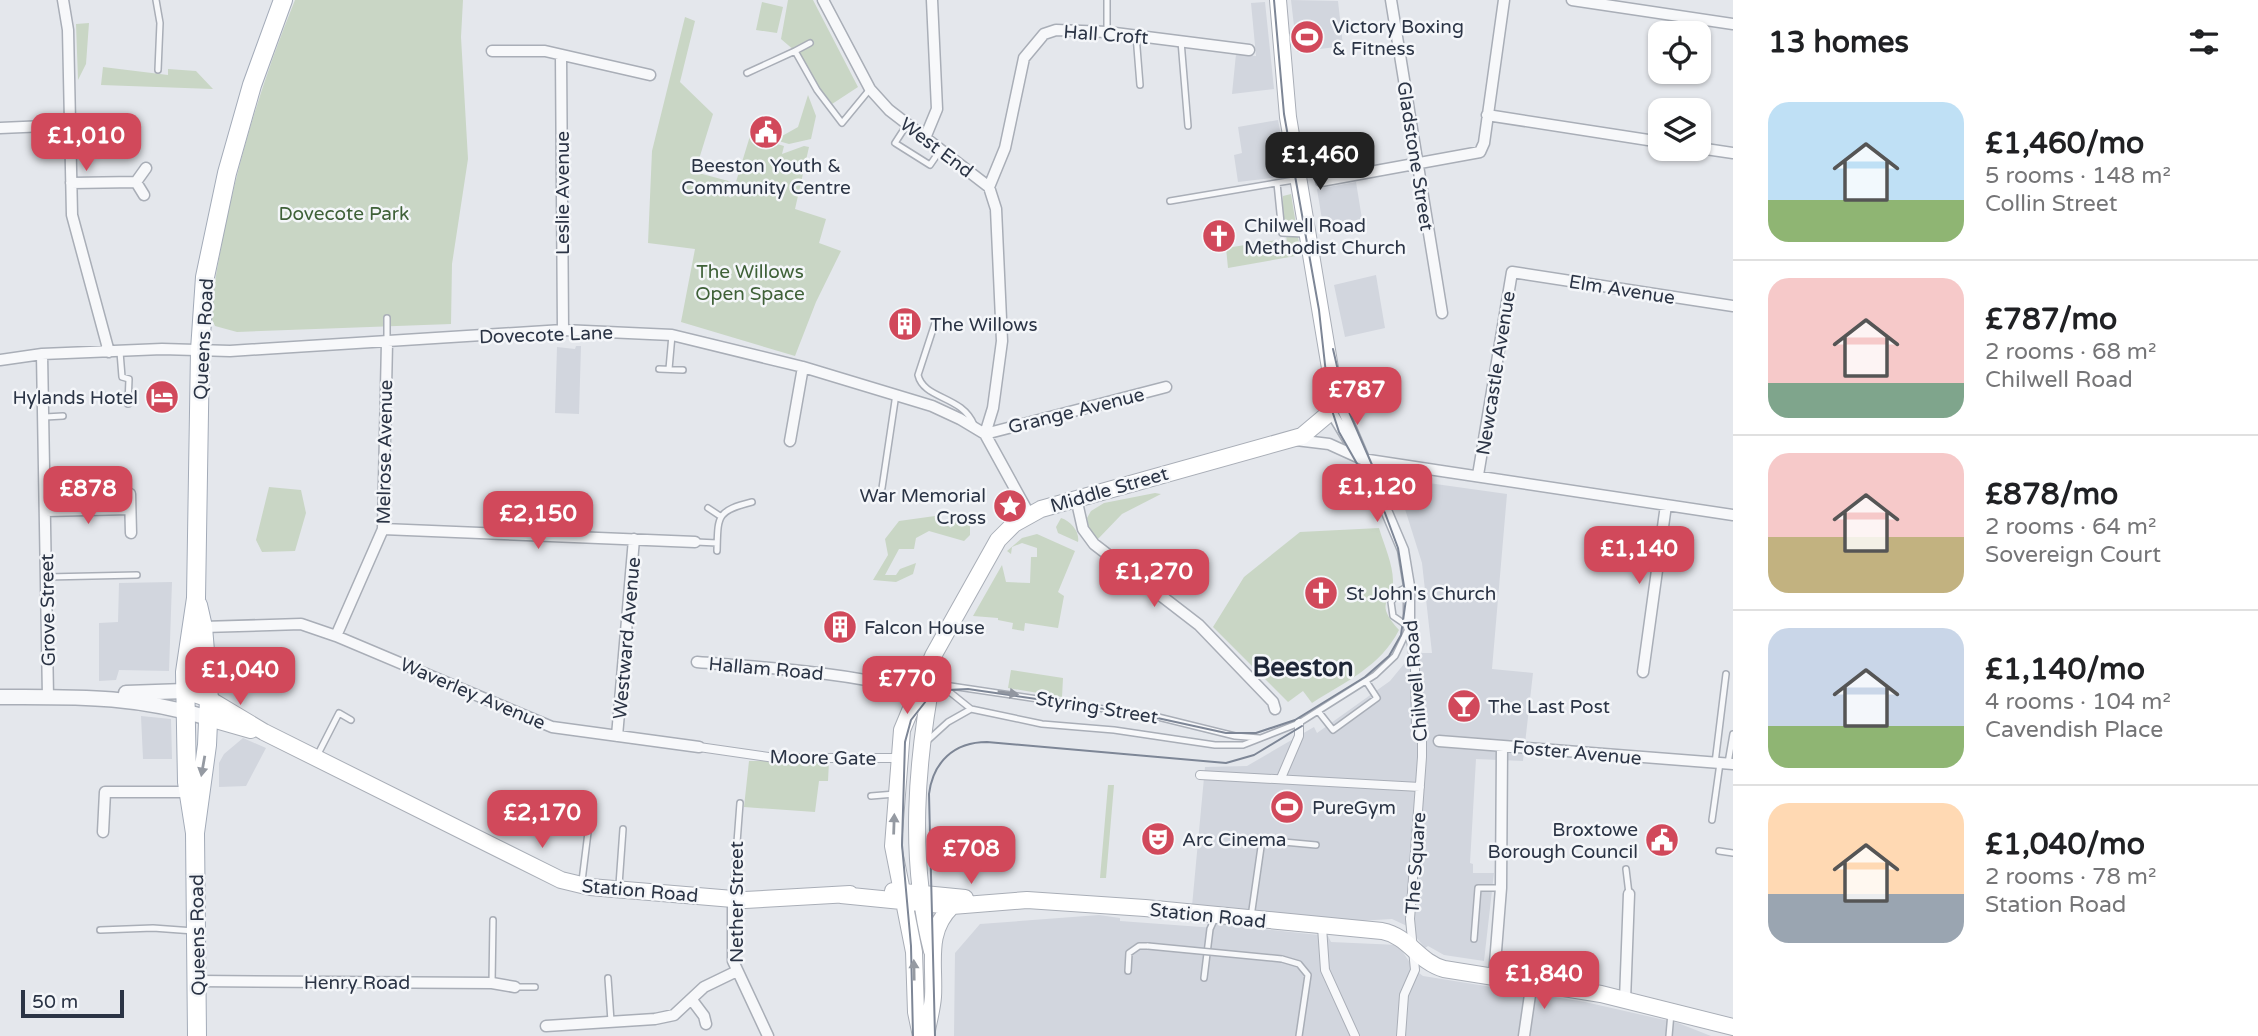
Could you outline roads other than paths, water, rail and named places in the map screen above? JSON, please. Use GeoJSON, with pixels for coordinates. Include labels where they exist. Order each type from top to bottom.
{"type":"FeatureCollection","features":[{"type":"Feature","properties":{"kind":"main road","name":"Chilwell Road"},"geometry":{"type":"LineString","coordinates":[[1278,0],[1284,83],[1333,386],[1330,410]]}},
{"type":"Feature","properties":{"kind":"main road","name":"Queens Road"},"geometry":{"type":"LineString","coordinates":[[195,833],[188,792],[185,691],[188,641],[196,598],[200,350],[205,277],[213,233],[277,1]]}},
{"type":"Feature","properties":{"kind":"main road","name":"Middle Street"},"geometry":{"type":"LineString","coordinates":[[924,1036],[916,1012],[914,952],[918,755],[930,687],[943,639],[998,540],[1029,514],[1076,498],[1292,439],[1312,429],[1330,410]]}},
{"type":"Feature","properties":{"kind":"main road","name":"Queens Road"},"geometry":{"type":"LineString","coordinates":[[196,598],[203,626],[209,699],[195,833],[197,1036]]}},
{"type":"Feature","properties":{"kind":"main road","name":"Middle Street"},"geometry":{"type":"LineString","coordinates":[[930,687],[922,687],[905,720],[895,794],[893,846],[932,951]]}},
{"type":"Feature","properties":{"kind":"main road","name":"Station Road"},"geometry":{"type":"LineString","coordinates":[[185,691],[209,699],[264,732],[317,756],[561,880],[581,886],[733,898],[841,895],[1027,900],[1145,908],[1392,932],[1400,935],[1434,966],[1532,981],[1671,1009],[1733,1027]]}},
{"type":"Feature","properties":{"kind":"main road","name":"Station Road"},"geometry":{"type":"LineString","coordinates":[[209,718],[264,732]]}},
{"type":"Feature","properties":{"kind":"main road","name":"Station Road"},"geometry":{"type":"LineString","coordinates":[[913,898],[952,906],[995,901]]}},
{"type":"Feature","properties":{"kind":"main road","name":"Middle Street"},"geometry":{"type":"LineString","coordinates":[[924,1036],[933,996],[932,951],[937,924],[952,906]]}},
{"type":"Feature","properties":{"kind":"street"},"geometry":{"type":"LineString","coordinates":[[63,0],[68,30],[72,215],[115,352]]}},
{"type":"Feature","properties":{"kind":"street","name":"West End"},"geometry":{"type":"LineString","coordinates":[[823,0],[870,89],[906,126],[941,149],[989,187],[996,209],[1002,341],[993,408],[980,431]]}},
{"type":"Feature","properties":{"kind":"street"},"geometry":{"type":"LineString","coordinates":[[925,138],[937,110],[932,0]]}},
{"type":"Feature","properties":{"kind":"street","name":"Gladstone Street"},"geometry":{"type":"LineString","coordinates":[[1391,0],[1442,313]]}},
{"type":"Feature","properties":{"kind":"street"},"geometry":{"type":"LineString","coordinates":[[1321,181],[1468,156],[1482,149],[1504,0]]}},
{"type":"Feature","properties":{"kind":"street"},"geometry":{"type":"LineString","coordinates":[[1572,0],[1733,24]]}},
{"type":"Feature","properties":{"kind":"street","name":"Hall Croft"},"geometry":{"type":"LineString","coordinates":[[989,187],[999,166],[1029,49],[1044,34],[1056,30],[1136,34],[1249,50]]}},
{"type":"Feature","properties":{"kind":"street"},"geometry":{"type":"LineString","coordinates":[[492,51],[528,50],[561,55],[650,75]]}},
{"type":"Feature","properties":{"kind":"street","name":"Leslie Avenue"},"geometry":{"type":"LineString","coordinates":[[561,55],[563,331]]}},
{"type":"Feature","properties":{"kind":"street"},"geometry":{"type":"LineString","coordinates":[[1487,115],[1648,140]]}},
{"type":"Feature","properties":{"kind":"street"},"geometry":{"type":"LineString","coordinates":[[0,128],[69,125]]}},
{"type":"Feature","properties":{"kind":"street"},"geometry":{"type":"LineString","coordinates":[[1711,150],[1733,153]]}},
{"type":"Feature","properties":{"kind":"street"},"geometry":{"type":"LineString","coordinates":[[135,182],[146,168]]}},
{"type":"Feature","properties":{"kind":"street"},"geometry":{"type":"LineString","coordinates":[[71,183],[135,182]]}},
{"type":"Feature","properties":{"kind":"street"},"geometry":{"type":"LineString","coordinates":[[135,182],[144,195]]}},
{"type":"Feature","properties":{"kind":"street","name":"Elm Avenue"},"geometry":{"type":"LineString","coordinates":[[1511,271],[1733,306]]}},
{"type":"Feature","properties":{"kind":"street","name":"Newcastle Avenue"},"geometry":{"type":"LineString","coordinates":[[1478,474],[1511,271]]}},
{"type":"Feature","properties":{"kind":"street","name":"Dovecote Lane"},"geometry":{"type":"LineString","coordinates":[[0,360],[42,354],[387,342],[563,331],[672,335],[803,367],[896,394],[932,406],[980,431]]}},
{"type":"Feature","properties":{"kind":"street","name":"Melrose Avenue"},"geometry":{"type":"LineString","coordinates":[[337,636],[383,529],[387,342]]}},
{"type":"Feature","properties":{"kind":"street","name":"Grove Street"},"geometry":{"type":"LineString","coordinates":[[42,354],[48,697]]}},
{"type":"Feature","properties":{"kind":"street"},"geometry":{"type":"LineString","coordinates":[[790,441],[803,367]]}},
{"type":"Feature","properties":{"kind":"street","name":"Chilwell Road"},"geometry":{"type":"LineString","coordinates":[[1333,386],[1362,459],[1396,531],[1406,564],[1409,627],[1415,668],[1416,727],[1422,737],[1419,787]]}},
{"type":"Feature","properties":{"kind":"street","name":"Grange Avenue"},"geometry":{"type":"LineString","coordinates":[[980,431],[1166,387]]}},
{"type":"Feature","properties":{"kind":"street","name":"Chilwell Road"},"geometry":{"type":"LineString","coordinates":[[1330,410],[1362,459]]}},
{"type":"Feature","properties":{"kind":"street"},"geometry":{"type":"LineString","coordinates":[[980,431],[1029,514]]}},
{"type":"Feature","properties":{"kind":"street"},"geometry":{"type":"LineString","coordinates":[[1292,439],[1329,444],[1362,459],[1478,474],[1733,515]]}},
{"type":"Feature","properties":{"kind":"street"},"geometry":{"type":"LineString","coordinates":[[130,494],[131,533]]}},
{"type":"Feature","properties":{"kind":"street"},"geometry":{"type":"LineString","coordinates":[[1076,498],[1083,529],[1094,544],[1199,625],[1273,702],[1275,709]]}},
{"type":"Feature","properties":{"kind":"street"},"geometry":{"type":"LineString","coordinates":[[1643,672],[1666,506]]}},
{"type":"Feature","properties":{"kind":"street"},"geometry":{"type":"LineString","coordinates":[[45,511],[130,509]]}},
{"type":"Feature","properties":{"kind":"street"},"geometry":{"type":"LineString","coordinates":[[383,529],[695,542]]}},
{"type":"Feature","properties":{"kind":"street","name":"Westward Avenue"},"geometry":{"type":"LineString","coordinates":[[617,736],[634,539]]}},
{"type":"Feature","properties":{"kind":"street","name":"Waverley Avenue"},"geometry":{"type":"LineString","coordinates":[[203,626],[301,624],[337,636],[552,726],[747,753]]}},
{"type":"Feature","properties":{"kind":"street","name":"Hallam Road"},"geometry":{"type":"LineString","coordinates":[[697,662],[801,670],[930,687]]}},
{"type":"Feature","properties":{"kind":"street","name":"Station Road"},"geometry":{"type":"LineString","coordinates":[[111,697],[138,691],[185,691]]}},
{"type":"Feature","properties":{"kind":"street","name":"Station Road"},"geometry":{"type":"LineString","coordinates":[[0,697],[111,697],[209,718]]}},
{"type":"Feature","properties":{"kind":"street"},"geometry":{"type":"LineString","coordinates":[[1281,778],[1299,736],[1299,723]]}},
{"type":"Feature","properties":{"kind":"street","name":"Foster Avenue"},"geometry":{"type":"LineString","coordinates":[[1422,737],[1440,741],[1724,763]]}},
{"type":"Feature","properties":{"kind":"street"},"geometry":{"type":"LineString","coordinates":[[1494,976],[1501,888],[1502,746]]}},
{"type":"Feature","properties":{"kind":"street","name":"Moore Gate"},"geometry":{"type":"LineString","coordinates":[[747,753],[775,758],[899,758]]}},
{"type":"Feature","properties":{"kind":"street","name":"The Square"},"geometry":{"type":"LineString","coordinates":[[1200,775],[1419,787],[1410,919],[1415,970],[1404,995],[1401,1036]]}},
{"type":"Feature","properties":{"kind":"street"},"geometry":{"type":"LineString","coordinates":[[103,832],[105,792],[188,792]]}},
{"type":"Feature","properties":{"kind":"street"},"geometry":{"type":"LineString","coordinates":[[1625,1000],[1629,894]]}},
{"type":"Feature","properties":{"kind":"street","name":"Nether Street"},"geometry":{"type":"LineString","coordinates":[[733,898],[732,952],[736,972],[768,1036]]}},
{"type":"Feature","properties":{"kind":"street"},"geometry":{"type":"LineString","coordinates":[[1322,927],[1325,970],[1355,1036]]}},
{"type":"Feature","properties":{"kind":"street"},"geometry":{"type":"LineString","coordinates":[[546,1031],[674,1015],[704,987],[736,972]]}},
{"type":"Feature","properties":{"kind":"street","name":"Henry Road"},"geometry":{"type":"LineString","coordinates":[[198,981],[492,983],[515,987]]}},
{"type":"Feature","properties":{"kind":"street"},"geometry":{"type":"LineString","coordinates":[[1524,1036],[1532,981]]}},
{"type":"Feature","properties":{"kind":"street"},"geometry":{"type":"LineString","coordinates":[[692,1000],[700,1009],[706,1024]]}},
{"type":"Feature","properties":{"kind":"street"},"geometry":{"type":"LineString","coordinates":[[626,1022],[626,1036]]}},
{"type":"Feature","properties":{"kind":"lane"},"geometry":{"type":"LineString","coordinates":[[156,0],[160,23],[159,71]]}},
{"type":"Feature","properties":{"kind":"lane"},"geometry":{"type":"LineString","coordinates":[[1107,0],[1107,32]]}},
{"type":"Feature","properties":{"kind":"lane"},"geometry":{"type":"LineString","coordinates":[[1136,34],[1140,85]]}},
{"type":"Feature","properties":{"kind":"lane"},"geometry":{"type":"LineString","coordinates":[[1181,41],[1188,126]]}},
{"type":"Feature","properties":{"kind":"lane"},"geometry":{"type":"LineString","coordinates":[[747,73],[810,43]]}},
{"type":"Feature","properties":{"kind":"lane"},"geometry":{"type":"LineString","coordinates":[[795,51],[817,90],[842,123],[870,89]]}},
{"type":"Feature","properties":{"kind":"lane"},"geometry":{"type":"LineString","coordinates":[[906,126],[895,144],[930,165],[941,149]]}},
{"type":"Feature","properties":{"kind":"lane"},"geometry":{"type":"LineString","coordinates":[[1170,201],[1299,179]]}},
{"type":"Feature","properties":{"kind":"lane"},"geometry":{"type":"LineString","coordinates":[[1277,183],[1282,233],[1290,236],[1309,233]]}},
{"type":"Feature","properties":{"kind":"lane"},"geometry":{"type":"LineString","coordinates":[[387,318],[387,342]]}},
{"type":"Feature","properties":{"kind":"lane"},"geometry":{"type":"LineString","coordinates":[[934,323],[918,375],[920,382],[924,388],[950,398],[964,409],[980,431]]}},
{"type":"Feature","properties":{"kind":"lane"},"geometry":{"type":"LineString","coordinates":[[669,369],[672,335]]}},
{"type":"Feature","properties":{"kind":"lane"},"geometry":{"type":"LineString","coordinates":[[115,352],[122,377],[129,379],[128,404]]}},
{"type":"Feature","properties":{"kind":"lane"},"geometry":{"type":"LineString","coordinates":[[659,369],[683,370]]}},
{"type":"Feature","properties":{"kind":"lane"},"geometry":{"type":"LineString","coordinates":[[882,488],[896,394]]}},
{"type":"Feature","properties":{"kind":"lane"},"geometry":{"type":"LineString","coordinates":[[45,417],[63,416]]}},
{"type":"Feature","properties":{"kind":"lane"},"geometry":{"type":"LineString","coordinates":[[717,551],[720,516],[725,510],[752,502]]}},
{"type":"Feature","properties":{"kind":"lane"},"geometry":{"type":"LineString","coordinates":[[708,508],[720,516]]}},
{"type":"Feature","properties":{"kind":"lane"},"geometry":{"type":"LineString","coordinates":[[695,542],[717,543]]}},
{"type":"Feature","properties":{"kind":"lane"},"geometry":{"type":"LineString","coordinates":[[47,577],[137,575]]}},
{"type":"Feature","properties":{"kind":"lane"},"geometry":{"type":"LineString","coordinates":[[930,687],[971,709],[1042,724],[1114,730],[1215,745],[1243,745],[1299,723],[1366,681],[1395,656],[1409,627],[1391,610],[1394,597],[1409,586]]}},
{"type":"Feature","properties":{"kind":"lane"},"geometry":{"type":"LineString","coordinates":[[1724,763],[1726,674]]}},
{"type":"Feature","properties":{"kind":"lane"},"geometry":{"type":"LineString","coordinates":[[1318,711],[1333,730],[1377,698],[1366,681]]}},
{"type":"Feature","properties":{"kind":"lane","name":"Styring Street"},"geometry":{"type":"LineString","coordinates":[[930,687],[1158,717],[1235,736],[1262,738]]}},
{"type":"Feature","properties":{"kind":"lane"},"geometry":{"type":"LineString","coordinates":[[918,755],[936,731],[971,709]]}},
{"type":"Feature","properties":{"kind":"lane"},"geometry":{"type":"LineString","coordinates":[[317,756],[339,713],[351,720]]}},
{"type":"Feature","properties":{"kind":"lane"},"geometry":{"type":"LineString","coordinates":[[1712,820],[1733,734]]}},
{"type":"Feature","properties":{"kind":"lane"},"geometry":{"type":"LineString","coordinates":[[871,796],[895,794]]}},
{"type":"Feature","properties":{"kind":"lane","name":"Nether Street"},"geometry":{"type":"LineString","coordinates":[[733,898],[740,803]]}},
{"type":"Feature","properties":{"kind":"lane"},"geometry":{"type":"LineString","coordinates":[[581,886],[591,808]]}},
{"type":"Feature","properties":{"kind":"lane"},"geometry":{"type":"LineString","coordinates":[[619,889],[623,829]]}},
{"type":"Feature","properties":{"kind":"lane"},"geometry":{"type":"LineString","coordinates":[[1251,920],[1262,840],[1316,845]]}},
{"type":"Feature","properties":{"kind":"lane"},"geometry":{"type":"LineString","coordinates":[[1719,851],[1733,853]]}},
{"type":"Feature","properties":{"kind":"lane"},"geometry":{"type":"LineString","coordinates":[[1626,869],[1629,894]]}},
{"type":"Feature","properties":{"kind":"lane"},"geometry":{"type":"LineString","coordinates":[[1474,939],[1478,888],[1501,888]]}},
{"type":"Feature","properties":{"kind":"lane"},"geometry":{"type":"LineString","coordinates":[[1204,978],[1210,929],[1216,916]]}},
{"type":"Feature","properties":{"kind":"lane"},"geometry":{"type":"LineString","coordinates":[[492,983],[493,920]]}},
{"type":"Feature","properties":{"kind":"lane"},"geometry":{"type":"LineString","coordinates":[[100,930],[153,928],[197,931]]}},
{"type":"Feature","properties":{"kind":"lane"},"geometry":{"type":"LineString","coordinates":[[1128,971],[1129,953],[1139,946],[1282,959],[1300,964],[1308,975],[1298,1036]]}},
{"type":"Feature","properties":{"kind":"lane"},"geometry":{"type":"LineString","coordinates":[[608,978],[612,1022]]}},
{"type":"Feature","properties":{"kind":"lane"},"geometry":{"type":"LineString","coordinates":[[515,987],[534,987]]}},
{"type":"Feature","properties":{"kind":"lane"},"geometry":{"type":"LineString","coordinates":[[1669,1036],[1671,1009]]}},
{"type":"Feature","properties":{"kind":"lane"},"geometry":{"type":"LineString","coordinates":[[706,1024],[706,1036]]}},
{"type":"Feature","properties":{"kind":"tram line"},"geometry":{"type":"LineString","coordinates":[[913,1036],[911,946],[902,845],[905,742],[911,720],[926,701],[947,690],[968,689],[1139,714],[1226,733],[1256,733],[1295,720],[1365,677],[1389,656],[1401,635],[1406,599],[1398,548],[1385,513],[1339,432],[1329,401],[1319,310],[1284,114],[1274,0]]}},
{"type":"Feature","properties":{"kind":"tram line"},"geometry":{"type":"LineString","coordinates":[[1333,349],[1346,405],[1386,497]]}},
{"type":"Feature","properties":{"kind":"tram line"},"geometry":{"type":"LineString","coordinates":[[935,1036],[929,794],[935,772],[947,756],[965,746],[987,742],[1226,763],[1254,755],[1302,726]]}},
{"type":"Feature","properties":{"kind":"place","name":"Victory Boxing & Fitness"},"geometry":{"type":"Point","coordinates":[1307,37]}},
{"type":"Feature","properties":{"kind":"place","name":"Beeston Youth & Community Centre"},"geometry":{"type":"Point","coordinates":[766,132]}},
{"type":"Feature","properties":{"kind":"place","name":"Chilwell Road Methodist Church"},"geometry":{"type":"Point","coordinates":[1219,236]}},
{"type":"Feature","properties":{"kind":"place","name":"The Willows"},"geometry":{"type":"Point","coordinates":[905,324]}},
{"type":"Feature","properties":{"kind":"place","name":"Hylands Hotel"},"geometry":{"type":"Point","coordinates":[162,397]}},
{"type":"Feature","properties":{"kind":"place","name":"War Memorial Cross"},"geometry":{"type":"Point","coordinates":[1010,506]}},
{"type":"Feature","properties":{"kind":"place","name":"St John's Church"},"geometry":{"type":"Point","coordinates":[1321,593]}},
{"type":"Feature","properties":{"kind":"place","name":"Falcon House"},"geometry":{"type":"Point","coordinates":[840,627]}},
{"type":"Feature","properties":{"kind":"place","name":"The Last Post"},"geometry":{"type":"Point","coordinates":[1464,706]}},
{"type":"Feature","properties":{"kind":"place","name":"PureGym"},"geometry":{"type":"Point","coordinates":[1287,807]}},
{"type":"Feature","properties":{"kind":"place","name":"Arc Cinema"},"geometry":{"type":"Point","coordinates":[1158,839]}},
{"type":"Feature","properties":{"kind":"place","name":"Broxtowe Borough Council"},"geometry":{"type":"Point","coordinates":[1662,840]}},
{"type":"Feature","properties":{"kind":"district","name":"Beeston"},"geometry":{"type":"Point","coordinates":[1303,667]}},
{"type":"Feature","properties":{"kind":"park label","name":"Dovecote Park"},"geometry":{"type":"Point","coordinates":[344,213]}},
{"type":"Feature","properties":{"kind":"park label","name":"The Willows Open Space"},"geometry":{"type":"Point","coordinates":[750,282]}}]}
